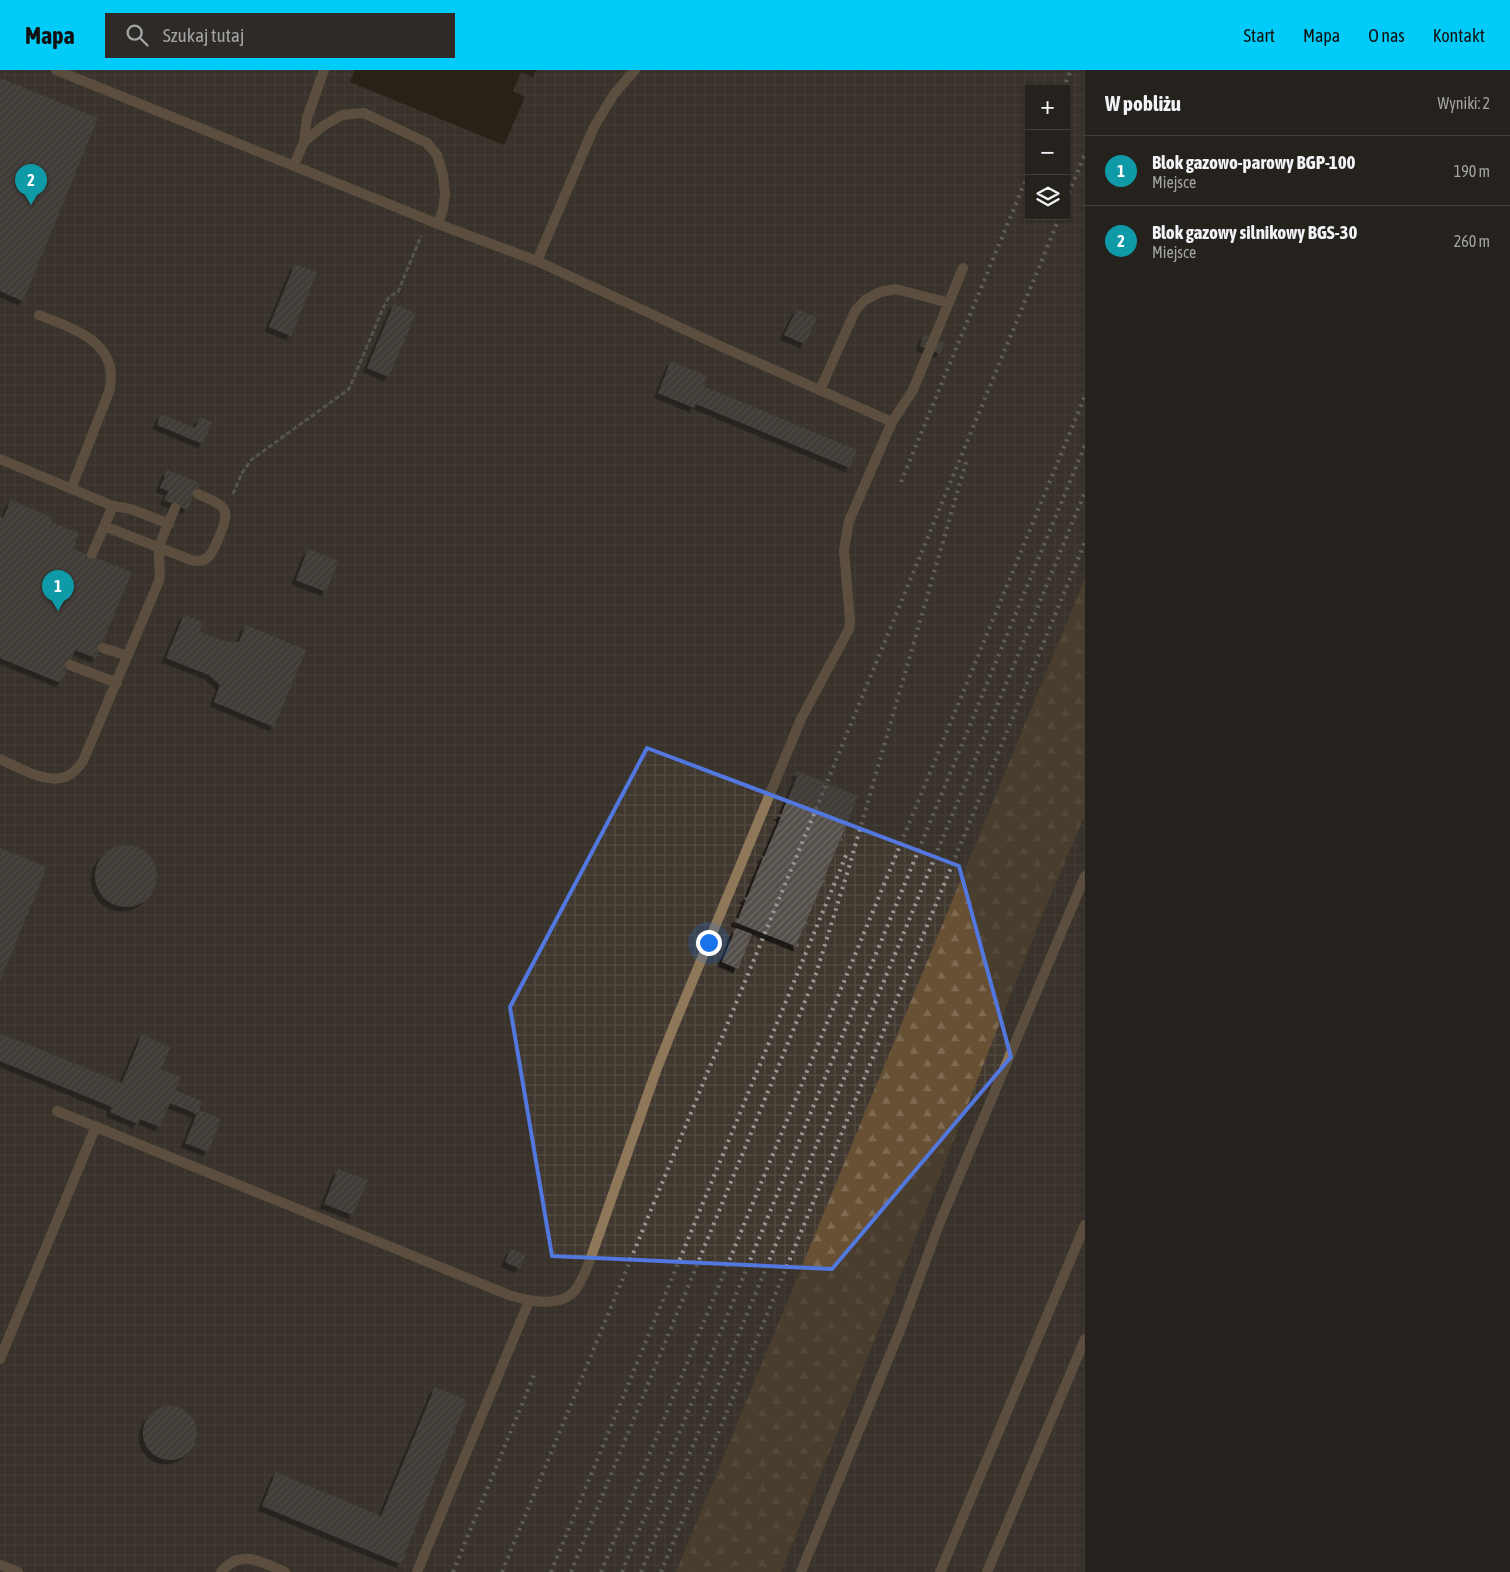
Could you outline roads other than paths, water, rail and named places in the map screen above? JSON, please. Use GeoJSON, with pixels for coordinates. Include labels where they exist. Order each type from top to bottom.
{"type":"FeatureCollection","features":[{"type":"Feature","properties":{"kind":"lane"},"geometry":{"type":"LineString","coordinates":[[56,70],[438,224],[537,261],[718,345],[892,422]]}},
{"type":"Feature","properties":{"kind":"lane"},"geometry":{"type":"LineString","coordinates":[[294,165],[304,142],[307,118],[324,70]]}},
{"type":"Feature","properties":{"kind":"lane"},"geometry":{"type":"LineString","coordinates":[[537,261],[594,127],[614,94],[635,70]]}},
{"type":"Feature","properties":{"kind":"lane"},"geometry":{"type":"LineString","coordinates":[[304,142],[323,126],[342,116],[364,113],[427,143],[437,155],[443,175],[445,201],[438,224]]}},
{"type":"Feature","properties":{"kind":"lane"},"geometry":{"type":"LineString","coordinates":[[57,1111],[509,1295],[529,1301],[543,1302],[568,1296],[575,1290],[590,1260],[672,1028],[801,719],[848,630],[850,620],[845,567],[846,535],[849,521],[892,422],[913,390],[963,268]]}},
{"type":"Feature","properties":{"kind":"lane"},"geometry":{"type":"LineString","coordinates":[[820,390],[855,311],[865,300],[880,292],[896,289],[949,303]]}},
{"type":"Feature","properties":{"kind":"lane"},"geometry":{"type":"LineString","coordinates":[[39,315],[84,334],[100,347],[107,359],[111,376],[109,392],[71,489]]}},
{"type":"Feature","properties":{"kind":"lane"},"geometry":{"type":"LineString","coordinates":[[0,459],[113,506],[130,509],[169,524]]}},
{"type":"Feature","properties":{"kind":"lane"},"geometry":{"type":"LineString","coordinates":[[104,526],[191,560],[201,561],[208,558],[212,551],[226,513],[215,502],[198,494]]}},
{"type":"Feature","properties":{"kind":"lane"},"geometry":{"type":"LineString","coordinates":[[92,554],[113,506]]}},
{"type":"Feature","properties":{"kind":"lane"},"geometry":{"type":"LineString","coordinates":[[0,761],[37,775],[51,778],[65,777],[76,770],[83,761],[160,582],[160,548],[175,508]]}},
{"type":"Feature","properties":{"kind":"lane"},"geometry":{"type":"LineString","coordinates":[[103,648],[128,656]]}},
{"type":"Feature","properties":{"kind":"lane"},"geometry":{"type":"LineString","coordinates":[[70,665],[117,683]]}},
{"type":"Feature","properties":{"kind":"lane"},"geometry":{"type":"LineString","coordinates":[[801,1572],[900,1328],[940,1222],[1085,876]]}},
{"type":"Feature","properties":{"kind":"lane"},"geometry":{"type":"LineString","coordinates":[[0,1359],[96,1126]]}},
{"type":"Feature","properties":{"kind":"lane"},"geometry":{"type":"LineString","coordinates":[[940,1572],[1085,1225]]}},
{"type":"Feature","properties":{"kind":"lane"},"geometry":{"type":"LineString","coordinates":[[417,1572],[529,1301]]}},
{"type":"Feature","properties":{"kind":"lane"},"geometry":{"type":"LineString","coordinates":[[987,1572],[1085,1338]]}},
{"type":"Feature","properties":{"kind":"lane"},"geometry":{"type":"LineString","coordinates":[[221,1572],[230,1563],[240,1558],[253,1559],[284,1572]]}},
{"type":"Feature","properties":{"kind":"lane"},"geometry":{"type":"LineString","coordinates":[[0,1565],[18,1572]]}},
{"type":"Feature","properties":{"kind":"railway"},"geometry":{"type":"LineString","coordinates":[[1065,85],[1071,70]]}},
{"type":"Feature","properties":{"kind":"railway"},"geometry":{"type":"LineString","coordinates":[[1070,190],[1085,154]]}},
{"type":"Feature","properties":{"kind":"railway"},"geometry":{"type":"LineString","coordinates":[[901,482],[1028,175]]}},
{"type":"Feature","properties":{"kind":"railway"},"geometry":{"type":"LineString","coordinates":[[502,1572],[1058,220]]}},
{"type":"Feature","properties":{"kind":"railway"},"geometry":{"type":"LineString","coordinates":[[601,1572],[1085,396]]}},
{"type":"Feature","properties":{"kind":"railway"},"geometry":{"type":"LineString","coordinates":[[622,1572],[1085,445]]}},
{"type":"Feature","properties":{"kind":"railway"},"geometry":{"type":"LineString","coordinates":[[571,1572],[815,977],[849,867],[966,462]]}},
{"type":"Feature","properties":{"kind":"railway"},"geometry":{"type":"LineString","coordinates":[[641,1572],[1085,492]]}},
{"type":"Feature","properties":{"kind":"railway"},"geometry":{"type":"LineString","coordinates":[[661,1572],[1085,542]]}},
{"type":"Feature","properties":{"kind":"railway"},"geometry":{"type":"LineString","coordinates":[[551,1572],[847,853]]}},
{"type":"Feature","properties":{"kind":"railway"},"geometry":{"type":"LineString","coordinates":[[453,1572],[534,1375]]}},
{"type":"Feature","properties":{"kind":"place","name":"Blok gazowy silnikowy BGS-30"},"geometry":{"type":"Point","coordinates":[31,205]}},
{"type":"Feature","properties":{"kind":"place","name":"Blok gazowo-parowy BGP-100"},"geometry":{"type":"Point","coordinates":[58,611]}}]}
